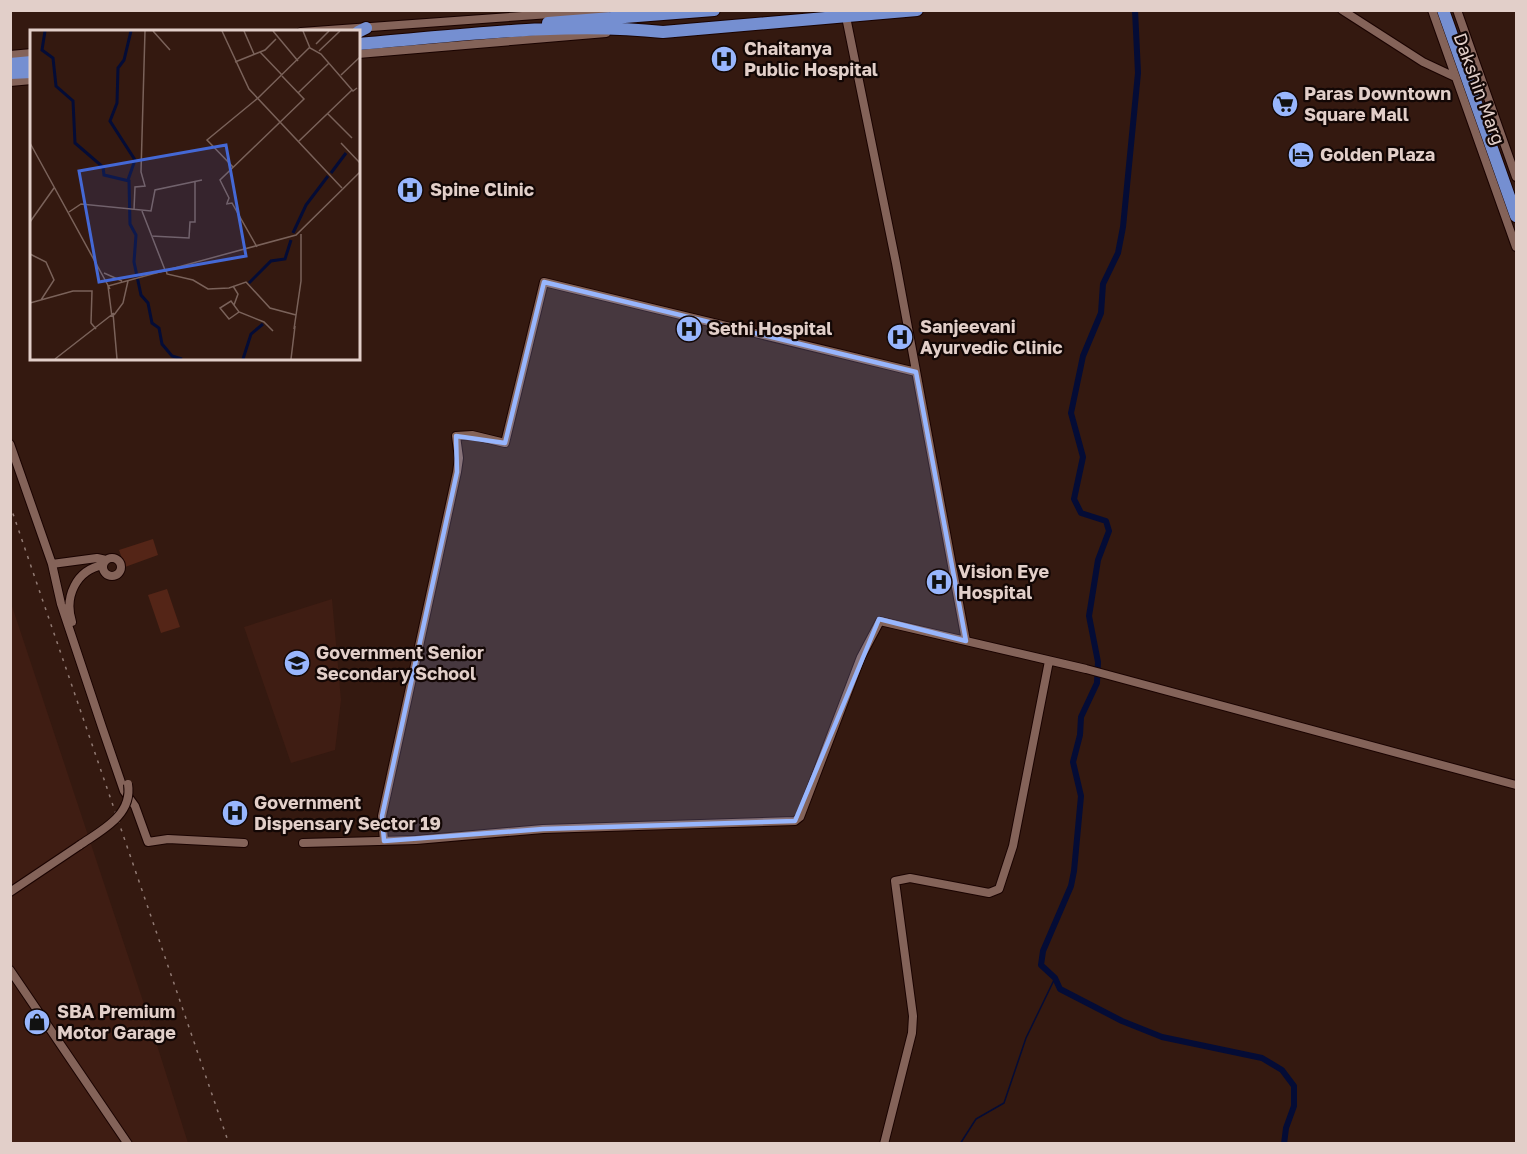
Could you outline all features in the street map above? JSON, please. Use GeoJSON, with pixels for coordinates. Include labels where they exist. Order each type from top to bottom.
{"type":"FeatureCollection","features":[{"type":"Feature","properties":{"kind":"highway"},"geometry":{"type":"LineString","coordinates":[[361,32],[714,10]]}},
{"type":"Feature","properties":{"kind":"highway"},"geometry":{"type":"LineString","coordinates":[[360,44],[633,27],[663,32],[832,14],[917,10]]}},
{"type":"Feature","properties":{"kind":"highway","name":"Dakshin Marg"},"geometry":{"type":"LineString","coordinates":[[1443,10],[1516,216]]}},
{"type":"Feature","properties":{"kind":"highway","name":"Dakshin Marg"},"geometry":{"type":"LineString","coordinates":[[1450,10],[1516,194]]}},
{"type":"Feature","properties":{"kind":"highway"},"geometry":{"type":"LineString","coordinates":[[10,64],[30,62]]}},
{"type":"Feature","properties":{"kind":"highway"},"geometry":{"type":"LineString","coordinates":[[10,74],[30,72]]}},
{"type":"Feature","properties":{"kind":"street"},"geometry":{"type":"LineString","coordinates":[[361,32],[606,10]]}},
{"type":"Feature","properties":{"kind":"street"},"geometry":{"type":"LineString","coordinates":[[1342,10],[1423,62],[1455,77]]}},
{"type":"Feature","properties":{"kind":"street","name":"Dakshin Marg"},"geometry":{"type":"LineString","coordinates":[[1432,10],[1516,248]]}},
{"type":"Feature","properties":{"kind":"street","name":"Dakshin Marg"},"geometry":{"type":"LineString","coordinates":[[1457,10],[1516,177]]}},
{"type":"Feature","properties":{"kind":"street"},"geometry":{"type":"LineString","coordinates":[[845,14],[916,372],[966,641]]}},
{"type":"Feature","properties":{"kind":"street"},"geometry":{"type":"LineString","coordinates":[[360,54],[576,37],[626,31],[633,27]]}},
{"type":"Feature","properties":{"kind":"street"},"geometry":{"type":"LineString","coordinates":[[10,55],[30,54]]}},
{"type":"Feature","properties":{"kind":"street"},"geometry":{"type":"LineString","coordinates":[[10,82],[30,80]]}},
{"type":"Feature","properties":{"kind":"street"},"geometry":{"type":"LineString","coordinates":[[384,841],[382,816],[457,472],[459,458],[456,436],[472,435],[505,443],[544,282],[916,372]]}},
{"type":"Feature","properties":{"kind":"street"},"geometry":{"type":"LineString","coordinates":[[10,444],[52,564],[60,604],[124,791],[135,806],[148,842],[168,839],[244,843]]}},
{"type":"Feature","properties":{"kind":"street"},"geometry":{"type":"LineString","coordinates":[[10,892],[80,845],[123,813],[128,805],[128,784],[69,613],[71,596],[78,578],[93,566],[105,562],[97,558],[52,564]]}},
{"type":"Feature","properties":{"kind":"street"},"geometry":{"type":"LineString","coordinates":[[303,843],[384,841],[543,829],[792,822],[800,817],[861,657],[877,623],[887,621],[1049,662],[1086,669],[1516,785]]}},
{"type":"Feature","properties":{"kind":"street"},"geometry":{"type":"LineString","coordinates":[[884,1143],[912,1033],[913,1016],[895,881],[910,878],[989,893],[999,889],[1013,846],[1049,662]]}},
{"type":"Feature","properties":{"kind":"street"},"geometry":{"type":"LineString","coordinates":[[10,970],[128,1143]]}},
{"type":"Feature","properties":{"kind":"highlighted area"},"geometry":{"type":"Polygon","coordinates":[[[544,282],[916,372],[966,641],[879,619],[795,821],[543,829],[384,841],[382,816],[457,472],[456,436],[505,443],[544,282]]]}},
{"type":"Feature","properties":{"kind":"shaded area"},"geometry":{"type":"Polygon","coordinates":[[[153,539],[158,555],[125,567],[119,550],[153,539]]]}},
{"type":"Feature","properties":{"kind":"shaded area"},"geometry":{"type":"Polygon","coordinates":[[[167,589],[180,627],[161,633],[148,595],[167,589]]]}},
{"type":"Feature","properties":{"kind":"shaded area","name":"Government Senior Secondary School"},"geometry":{"type":"Polygon","coordinates":[[[332,599],[341,700],[335,750],[291,763],[244,627],[332,599]]]}},
{"type":"Feature","properties":{"kind":"shaded area"},"geometry":{"type":"Polygon","coordinates":[[[10,600],[144,1004],[188,1143],[11,1143],[10,600]]]}},
{"type":"Feature","properties":{"kind":"waterway"},"geometry":{"type":"LineString","coordinates":[[1135,10],[1138,73],[1123,227],[1118,253],[1103,284],[1101,313],[1083,356],[1071,413],[1083,457],[1074,499],[1081,513],[1106,521],[1109,531],[1098,560],[1089,616],[1098,662],[1097,683],[1081,717],[1080,735],[1073,762],[1081,796],[1074,871],[1071,886],[1043,951],[1041,965],[1055,978],[1060,989],[1122,1021],[1162,1037],[1262,1058],[1282,1070],[1294,1086],[1294,1106],[1286,1128],[1284,1144]]}},
{"type":"Feature","properties":{"kind":"waterway"},"geometry":{"type":"LineString","coordinates":[[960,1144],[976,1119],[1004,1103],[1026,1038],[1055,978]]}},
{"type":"Feature","properties":{"kind":"railway"},"geometry":{"type":"LineString","coordinates":[[10,505],[229,1144]]}},
{"type":"Feature","properties":{"kind":"place","name":"Chaitanya Public Hospital"},"geometry":{"type":"Point","coordinates":[724,59]}},
{"type":"Feature","properties":{"kind":"place","name":"Paras Downtown Square Mall"},"geometry":{"type":"Point","coordinates":[1285,104]}},
{"type":"Feature","properties":{"kind":"place","name":"Golden Plaza"},"geometry":{"type":"Point","coordinates":[1301,155]}},
{"type":"Feature","properties":{"kind":"place","name":"Spine Clinic"},"geometry":{"type":"Point","coordinates":[410,190]}},
{"type":"Feature","properties":{"kind":"place","name":"Sethi Hospital"},"geometry":{"type":"Point","coordinates":[689,329]}},
{"type":"Feature","properties":{"kind":"place","name":"Sanjeevani Ayurvedic Clinic"},"geometry":{"type":"Point","coordinates":[900,337]}},
{"type":"Feature","properties":{"kind":"place","name":"Vision Eye Hospital"},"geometry":{"type":"Point","coordinates":[939,582]}},
{"type":"Feature","properties":{"kind":"place","name":"Government Senior Secondary School"},"geometry":{"type":"Point","coordinates":[297,663]}},
{"type":"Feature","properties":{"kind":"place","name":"Government Dispensary Sector 19"},"geometry":{"type":"Point","coordinates":[235,813]}},
{"type":"Feature","properties":{"kind":"place","name":"SBA Premium Motor Garage"},"geometry":{"type":"Point","coordinates":[37,1022]}}]}
